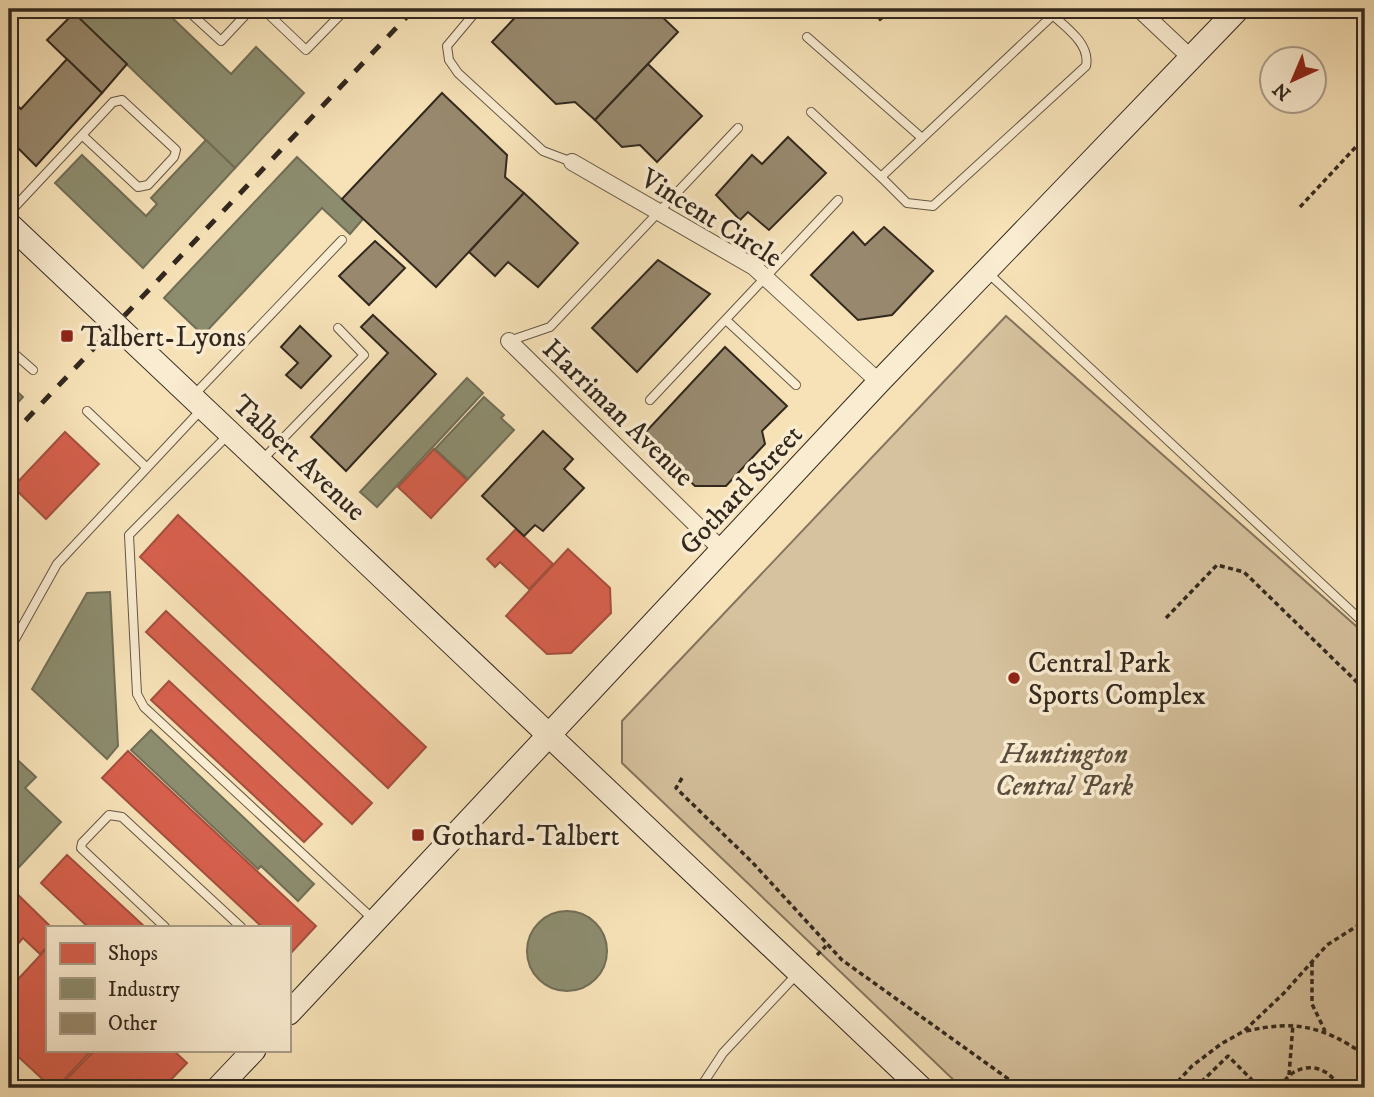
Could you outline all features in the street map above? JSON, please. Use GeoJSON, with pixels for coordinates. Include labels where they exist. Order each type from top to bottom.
{"type":"FeatureCollection","features":[{"type":"Feature","properties":{"kind":"street"},"geometry":{"type":"LineString","coordinates":[[1139,9],[1192,58]]}},
{"type":"Feature","properties":{"kind":"street","name":"Gothard Street"},"geometry":{"type":"LineString","coordinates":[[290,1009],[551,735],[879,382],[1238,9]]}},
{"type":"Feature","properties":{"kind":"street","name":"Vincent Circle"},"geometry":{"type":"LineString","coordinates":[[572,162],[754,267],[879,382]]}},
{"type":"Feature","properties":{"kind":"street","name":"Talbert Avenue"},"geometry":{"type":"LineString","coordinates":[[9,224],[921,1088]]}},
{"type":"Feature","properties":{"kind":"street","name":"Harriman Avenue"},"geometry":{"type":"LineString","coordinates":[[509,341],[723,551]]}},
{"type":"Feature","properties":{"kind":"street"},"geometry":{"type":"LineString","coordinates":[[218,1088],[252,1052]]}},
{"type":"Feature","properties":{"kind":"lane"},"geometry":{"type":"LineString","coordinates":[[186,9],[221,41],[251,9]]}},
{"type":"Feature","properties":{"kind":"lane"},"geometry":{"type":"LineString","coordinates":[[263,9],[306,50],[346,9]]}},
{"type":"Feature","properties":{"kind":"lane"},"geometry":{"type":"LineString","coordinates":[[478,9],[446,46],[449,60],[458,73],[543,151],[572,162]]}},
{"type":"Feature","properties":{"kind":"lane"},"geometry":{"type":"LineString","coordinates":[[811,112],[907,203],[933,206],[1086,66],[1088,56],[1082,44],[1049,12],[881,177]]}},
{"type":"Feature","properties":{"kind":"lane"},"geometry":{"type":"LineString","coordinates":[[807,37],[922,138]]}},
{"type":"Feature","properties":{"kind":"lane"},"geometry":{"type":"LineString","coordinates":[[9,213],[82,135],[113,102],[122,100],[176,150],[174,157],[148,186],[138,187],[82,135]]}},
{"type":"Feature","properties":{"kind":"lane"},"geometry":{"type":"LineString","coordinates":[[509,341],[550,327],[738,128]]}},
{"type":"Feature","properties":{"kind":"lane"},"geometry":{"type":"LineString","coordinates":[[650,400],[838,200]]}},
{"type":"Feature","properties":{"kind":"lane"},"geometry":{"type":"LineString","coordinates":[[9,650],[57,564],[146,467],[197,402],[342,240]]}},
{"type":"Feature","properties":{"kind":"lane"},"geometry":{"type":"LineString","coordinates":[[987,272],[1365,624]]}},
{"type":"Feature","properties":{"kind":"lane"},"geometry":{"type":"LineString","coordinates":[[726,320],[796,385]]}},
{"type":"Feature","properties":{"kind":"lane"},"geometry":{"type":"LineString","coordinates":[[261,461],[364,355],[338,328]]}},
{"type":"Feature","properties":{"kind":"lane"},"geometry":{"type":"LineString","coordinates":[[9,349],[33,370]]}},
{"type":"Feature","properties":{"kind":"lane"},"geometry":{"type":"LineString","coordinates":[[87,411],[146,467]]}},
{"type":"Feature","properties":{"kind":"lane"},"geometry":{"type":"LineString","coordinates":[[230,433],[130,536],[137,694],[144,707],[375,921]]}},
{"type":"Feature","properties":{"kind":"lane"},"geometry":{"type":"LineString","coordinates":[[164,926],[81,848],[109,815],[122,817],[240,926]]}},
{"type":"Feature","properties":{"kind":"lane"},"geometry":{"type":"LineString","coordinates":[[700,1088],[723,1053],[799,972]]}},
{"type":"Feature","properties":{"kind":"path"},"geometry":{"type":"LineString","coordinates":[[1300,207],[1365,137]]}},
{"type":"Feature","properties":{"kind":"path"},"geometry":{"type":"LineString","coordinates":[[1166,618],[1217,565],[1244,572],[1365,690]]}},
{"type":"Feature","properties":{"kind":"path"},"geometry":{"type":"LineString","coordinates":[[682,778],[676,788],[752,862],[826,946],[1021,1088]]}},
{"type":"Feature","properties":{"kind":"path"},"geometry":{"type":"LineString","coordinates":[[1172,1088],[1202,1059],[1244,1031],[1284,993],[1327,945],[1365,921]]}},
{"type":"Feature","properties":{"kind":"path"},"geometry":{"type":"LineString","coordinates":[[817,955],[826,946]]}},
{"type":"Feature","properties":{"kind":"path"},"geometry":{"type":"LineString","coordinates":[[1312,960],[1312,1004],[1325,1031]]}},
{"type":"Feature","properties":{"kind":"path"},"geometry":{"type":"LineString","coordinates":[[1244,1031],[1293,1024],[1325,1031],[1365,1055]]}},
{"type":"Feature","properties":{"kind":"path"},"geometry":{"type":"LineString","coordinates":[[1289,1076],[1293,1024]]}},
{"type":"Feature","properties":{"kind":"path"},"geometry":{"type":"LineString","coordinates":[[1195,1088],[1228,1056],[1260,1088]]}},
{"type":"Feature","properties":{"kind":"path"},"geometry":{"type":"LineString","coordinates":[[1280,1088],[1289,1076],[1302,1068],[1318,1068],[1333,1077],[1339,1088]]}},
{"type":"Feature","properties":{"kind":"green space","name":"Huntington Central Park"},"geometry":{"type":"Polygon","coordinates":[[[1006,316],[1365,634],[1365,1088],[962,1088],[622,763],[622,721],[1006,316]]]}},
{"type":"Feature","properties":{"kind":"building: Shops"},"geometry":{"type":"Polygon","coordinates":[[[65,432],[99,464],[46,519],[13,487],[65,432]]]}},
{"type":"Feature","properties":{"kind":"building: Shops"},"geometry":{"type":"Polygon","coordinates":[[[434,449],[467,480],[431,518],[398,487],[434,449]]]}},
{"type":"Feature","properties":{"kind":"building: Shops"},"geometry":{"type":"Polygon","coordinates":[[[178,515],[426,747],[388,788],[140,557],[178,515]]]}},
{"type":"Feature","properties":{"kind":"building: Shops"},"geometry":{"type":"Polygon","coordinates":[[[516,529],[553,564],[529,589],[500,562],[495,567],[487,559],[516,529]]]}},
{"type":"Feature","properties":{"kind":"building: Shops"},"geometry":{"type":"Polygon","coordinates":[[[568,549],[610,588],[611,613],[571,653],[547,654],[506,616],[568,549]]]}},
{"type":"Feature","properties":{"kind":"building: Shops"},"geometry":{"type":"Polygon","coordinates":[[[166,611],[372,803],[352,824],[146,632],[166,611]]]}},
{"type":"Feature","properties":{"kind":"building: Shops"},"geometry":{"type":"Polygon","coordinates":[[[169,681],[322,824],[304,842],[151,700],[169,681]]]}},
{"type":"Feature","properties":{"kind":"building: Shops"},"geometry":{"type":"Polygon","coordinates":[[[128,751],[316,926],[290,954],[290,926],[261,926],[102,778],[128,751]]]}},
{"type":"Feature","properties":{"kind":"building: Shops"},"geometry":{"type":"Polygon","coordinates":[[[67,855],[144,926],[87,926],[41,883],[67,855]]]}},
{"type":"Feature","properties":{"kind":"building: Shops"},"geometry":{"type":"Polygon","coordinates":[[[9,886],[50,926],[46,926],[46,948],[40,954],[23,938],[9,954],[9,886]]]}},
{"type":"Feature","properties":{"kind":"building: Shops"},"geometry":{"type":"Polygon","coordinates":[[[46,949],[46,1052],[90,1052],[56,1088],[52,1088],[9,1048],[9,989],[46,949]]]}},
{"type":"Feature","properties":{"kind":"building: Shops"},"geometry":{"type":"Polygon","coordinates":[[[93,1052],[175,1052],[187,1063],[163,1088],[58,1088],[93,1052]]]}},
{"type":"Feature","properties":{"kind":"building: Industry"},"geometry":{"type":"Polygon","coordinates":[[[69,9],[163,9],[231,74],[256,47],[304,93],[235,168],[69,9]]]}},
{"type":"Feature","properties":{"kind":"building: Industry"},"geometry":{"type":"Polygon","coordinates":[[[206,140],[235,168],[143,268],[55,183],[82,155],[146,216],[157,204],[151,198],[206,140]]]}},
{"type":"Feature","properties":{"kind":"building: Industry"},"geometry":{"type":"Polygon","coordinates":[[[297,157],[363,219],[350,234],[322,208],[203,335],[164,298],[297,157]]]}},
{"type":"Feature","properties":{"kind":"building: Industry"},"geometry":{"type":"Polygon","coordinates":[[[467,378],[483,393],[377,507],[360,492],[467,378]]]}},
{"type":"Feature","properties":{"kind":"building: Industry"},"geometry":{"type":"Polygon","coordinates":[[[9,384],[23,397],[9,412],[9,384]]]}},
{"type":"Feature","properties":{"kind":"building: Industry"},"geometry":{"type":"Polygon","coordinates":[[[484,397],[504,415],[501,418],[514,430],[468,479],[435,449],[484,397]]]}},
{"type":"Feature","properties":{"kind":"building: Industry"},"geometry":{"type":"Polygon","coordinates":[[[110,592],[118,746],[107,759],[32,689],[87,593],[110,592]]]}},
{"type":"Feature","properties":{"kind":"building: Industry"},"geometry":{"type":"Polygon","coordinates":[[[151,730],[314,884],[298,901],[261,866],[258,869],[131,750],[151,730]]]}},
{"type":"Feature","properties":{"kind":"building: Industry"},"geometry":{"type":"Polygon","coordinates":[[[9,752],[36,777],[25,788],[61,822],[9,878],[9,752]]]}},
{"type":"Feature","properties":{"kind":"building: Industry"},"geometry":{"type":"Polygon","coordinates":[[[567,911],[582,914],[595,923],[604,936],[607,951],[604,966],[595,979],[582,988],[567,991],[552,988],[539,979],[530,966],[527,951],[530,936],[539,923],[552,914],[567,911]]]}},
{"type":"Feature","properties":{"kind":"building: Other"},"geometry":{"type":"Polygon","coordinates":[[[523,9],[654,9],[678,32],[595,120],[575,102],[556,104],[492,42],[523,9]]]}},
{"type":"Feature","properties":{"kind":"building: Other"},"geometry":{"type":"Polygon","coordinates":[[[872,9],[895,9],[880,20],[872,9]]]}},
{"type":"Feature","properties":{"kind":"building: Other"},"geometry":{"type":"Polygon","coordinates":[[[74,13],[127,64],[102,93],[47,40],[74,13]]]}},
{"type":"Feature","properties":{"kind":"building: Other"},"geometry":{"type":"Polygon","coordinates":[[[67,59],[102,93],[36,166],[9,139],[9,98],[21,109],[67,59]]]}},
{"type":"Feature","properties":{"kind":"building: Other"},"geometry":{"type":"Polygon","coordinates":[[[648,64],[702,116],[657,162],[640,145],[622,147],[595,120],[648,64]]]}},
{"type":"Feature","properties":{"kind":"building: Other"},"geometry":{"type":"Polygon","coordinates":[[[442,93],[507,155],[505,177],[524,193],[436,287],[342,199],[442,93]]]}},
{"type":"Feature","properties":{"kind":"building: Other"},"geometry":{"type":"Polygon","coordinates":[[[788,137],[826,173],[769,230],[748,212],[740,220],[716,195],[752,155],[762,164],[788,137]]]}},
{"type":"Feature","properties":{"kind":"building: Other"},"geometry":{"type":"Polygon","coordinates":[[[524,193],[578,243],[538,287],[508,262],[495,276],[469,252],[524,193]]]}},
{"type":"Feature","properties":{"kind":"building: Other"},"geometry":{"type":"Polygon","coordinates":[[[884,227],[933,271],[892,315],[858,320],[811,275],[853,232],[865,245],[884,227]]]}},
{"type":"Feature","properties":{"kind":"building: Other"},"geometry":{"type":"Polygon","coordinates":[[[375,241],[405,268],[369,305],[339,276],[375,241]]]}},
{"type":"Feature","properties":{"kind":"building: Other"},"geometry":{"type":"Polygon","coordinates":[[[658,260],[710,294],[637,372],[592,328],[658,260]]]}},
{"type":"Feature","properties":{"kind":"building: Other"},"geometry":{"type":"Polygon","coordinates":[[[373,315],[436,374],[346,471],[311,437],[388,353],[361,327],[373,315]]]}},
{"type":"Feature","properties":{"kind":"building: Other"},"geometry":{"type":"Polygon","coordinates":[[[300,326],[331,356],[301,388],[286,375],[298,363],[281,347],[300,326]]]}},
{"type":"Feature","properties":{"kind":"building: Other"},"geometry":{"type":"Polygon","coordinates":[[[725,347],[787,406],[762,431],[765,444],[726,486],[695,486],[642,436],[725,347]]]}},
{"type":"Feature","properties":{"kind":"building: Other"},"geometry":{"type":"Polygon","coordinates":[[[543,431],[573,459],[564,469],[584,488],[543,531],[535,525],[524,536],[482,496],[543,431]]]}},
{"type":"Feature","properties":{"kind":"railway"},"geometry":{"type":"LineString","coordinates":[[9,438],[414,9]]}},
{"type":"Feature","properties":{"kind":"place","name":"Talbert-Lyons"},"geometry":{"type":"Point","coordinates":[67,336]}},
{"type":"Feature","properties":{"kind":"place","name":"Central Park Sports Complex"},"geometry":{"type":"Point","coordinates":[1014,678]}},
{"type":"Feature","properties":{"kind":"place","name":"Gothard-Talbert"},"geometry":{"type":"Point","coordinates":[418,835]}}]}
